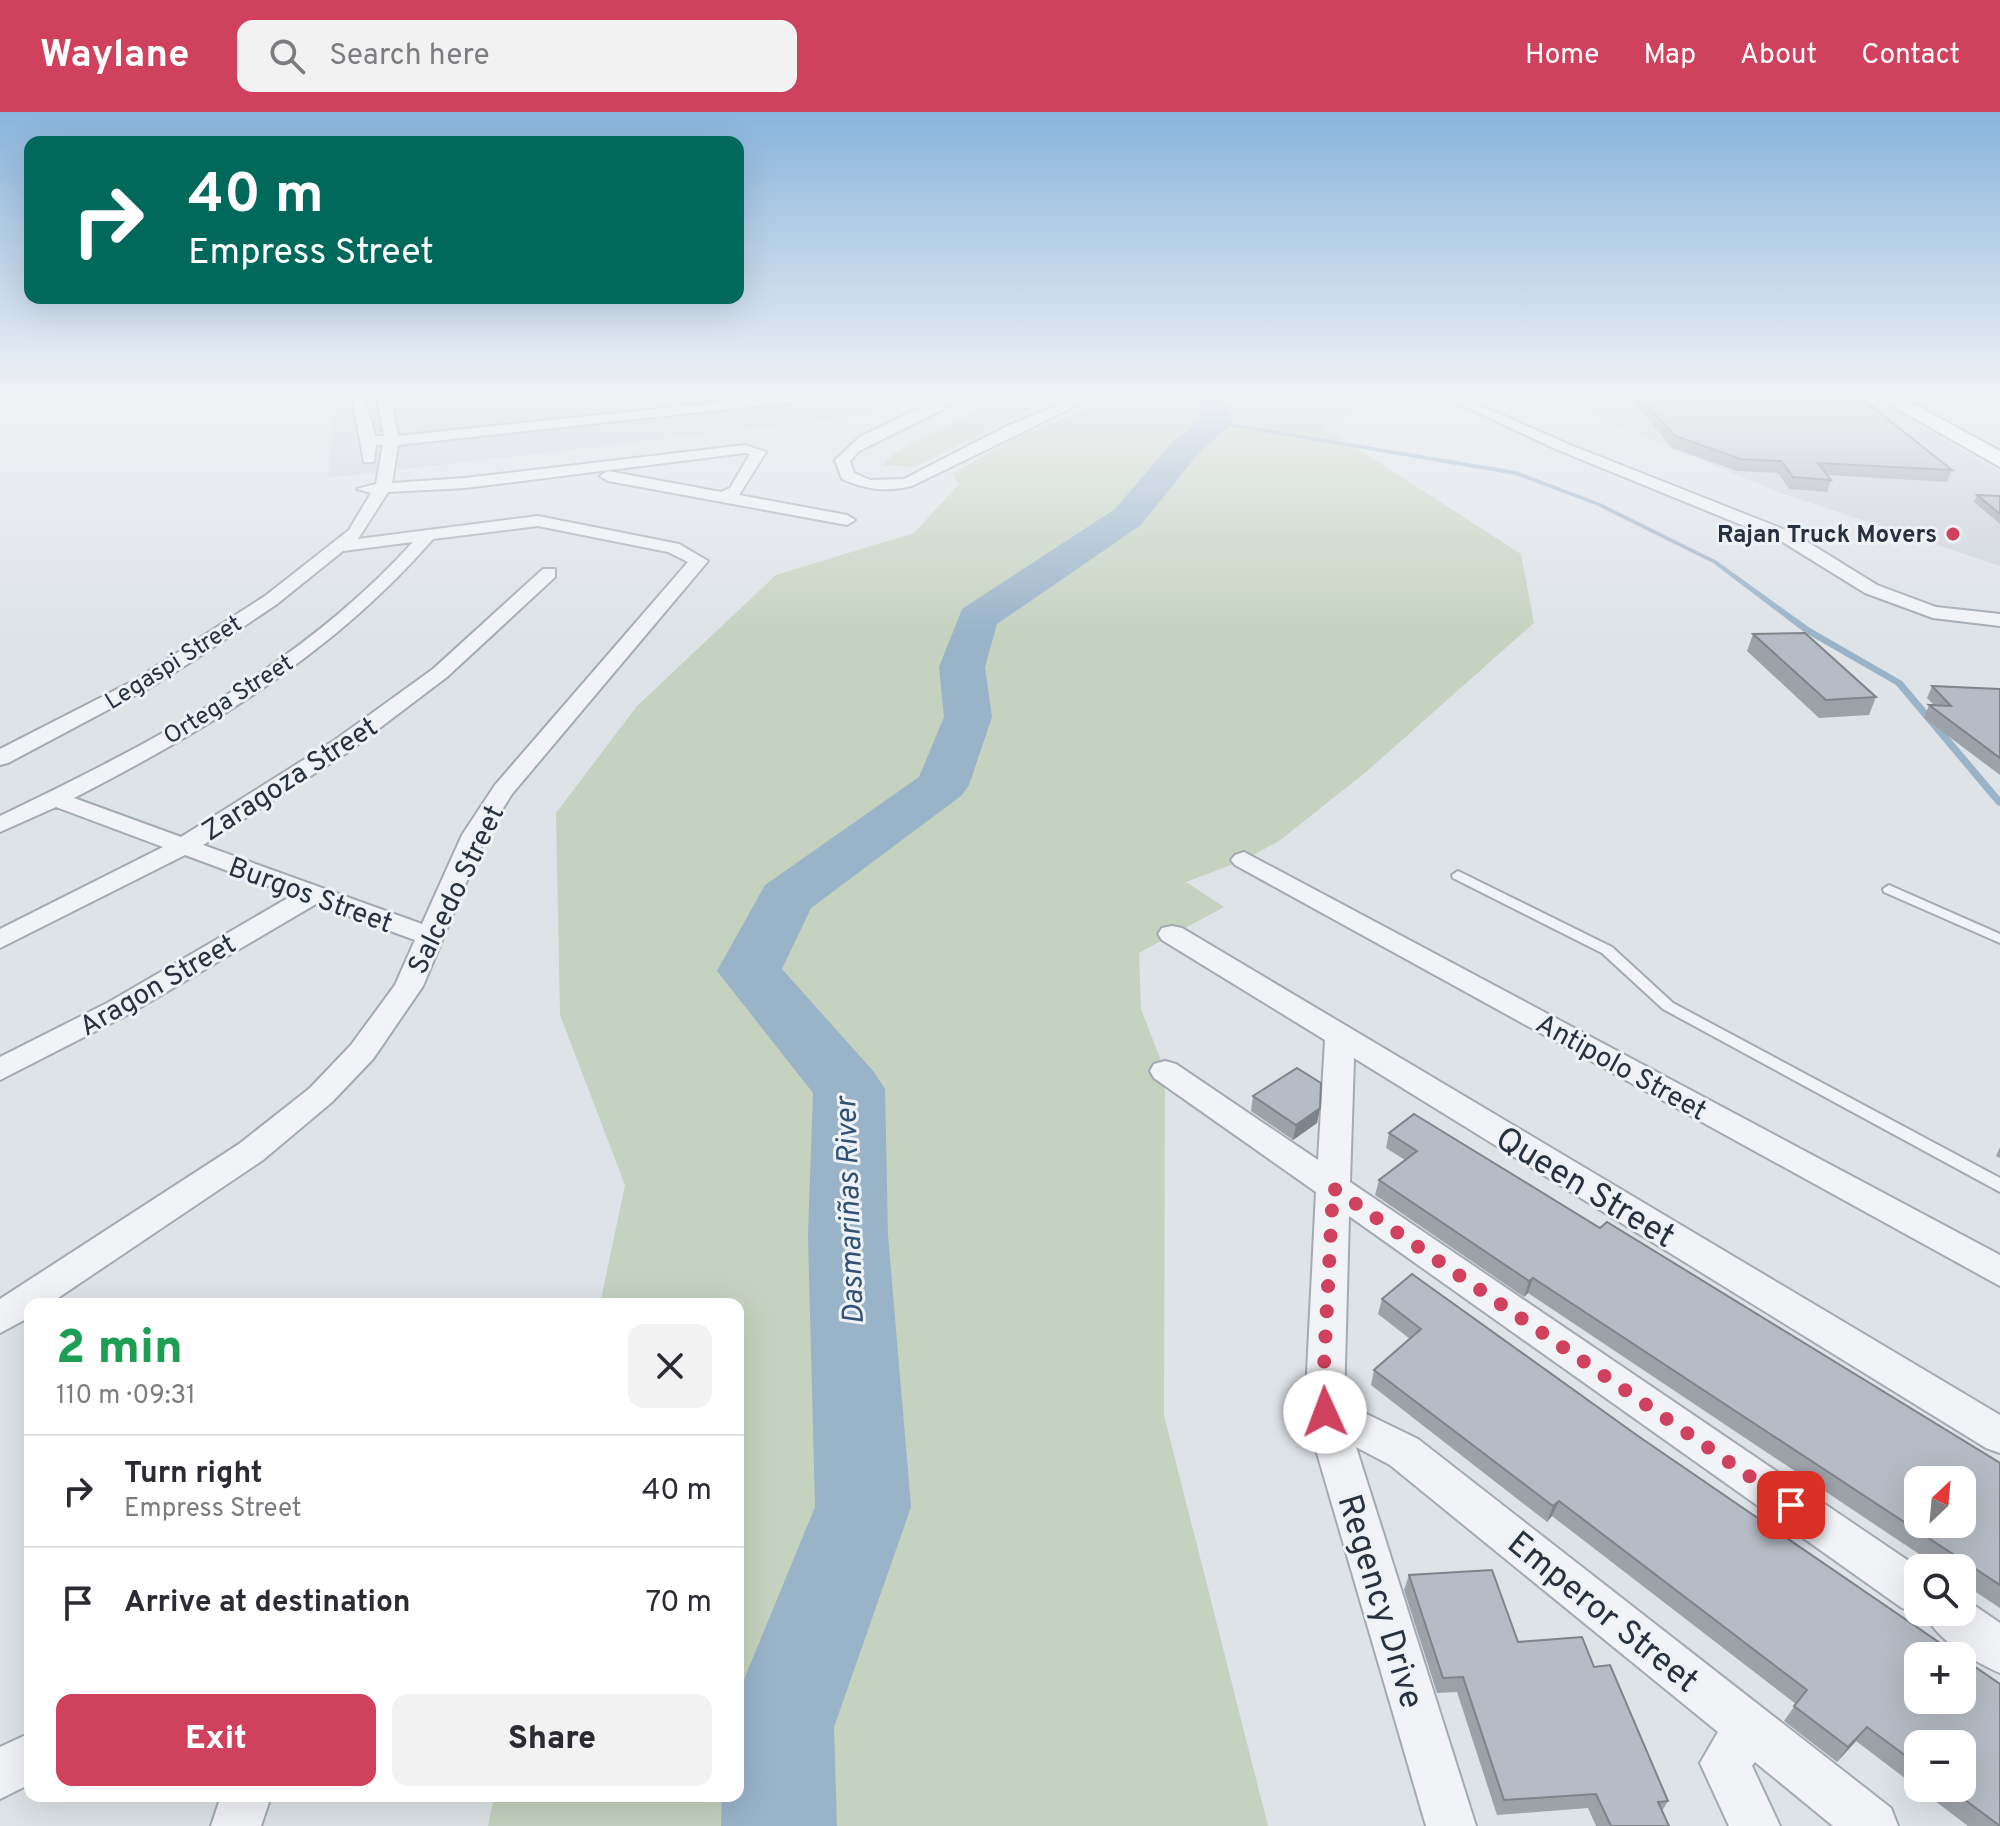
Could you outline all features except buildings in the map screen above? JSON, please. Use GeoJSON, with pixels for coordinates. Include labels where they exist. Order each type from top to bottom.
{"type":"FeatureCollection","features":[{"type":"Feature","properties":{"kind":"street","name":"Legaspi Street"},"geometry":{"type":"LineString","coordinates":[[370,477],[370,493]]}},
{"type":"Feature","properties":{"kind":"street","name":"Legaspi Street"},"geometry":{"type":"LineString","coordinates":[[0,758],[142,684],[271,600],[355,533],[376,477]]}},
{"type":"Feature","properties":{"kind":"street"},"geometry":{"type":"LineString","coordinates":[[370,493],[522,477]]}},
{"type":"Feature","properties":{"kind":"street"},"geometry":{"type":"LineString","coordinates":[[613,477],[847,520]]}},
{"type":"Feature","properties":{"kind":"street"},"geometry":{"type":"LineString","coordinates":[[725,496],[736,491],[745,477]]}},
{"type":"Feature","properties":{"kind":"street"},"geometry":{"type":"LineString","coordinates":[[850,477],[857,483],[889,486],[914,477]]}},
{"type":"Feature","properties":{"kind":"street"},"geometry":{"type":"LineString","coordinates":[[1638,477],[1787,537],[1871,589],[1933,612],[2000,620]]}},
{"type":"Feature","properties":{"kind":"street","name":"Salcedo Street"},"geometry":{"type":"LineString","coordinates":[[30,1298],[251,1152],[321,1095],[362,1052],[409,986],[474,835],[503,790],[699,561],[673,548],[538,521],[334,547]]}},
{"type":"Feature","properties":{"kind":"street","name":"Ortega Street"},"geometry":{"type":"LineString","coordinates":[[0,825],[55,799],[206,716],[290,661],[388,581],[428,535]]}},
{"type":"Feature","properties":{"kind":"street","name":"Zaragoza Street"},"geometry":{"type":"LineString","coordinates":[[0,940],[182,847],[384,717],[440,673],[549,573]]}},
{"type":"Feature","properties":{"kind":"street"},"geometry":{"type":"LineString","coordinates":[[1871,589],[1876,601],[1907,620],[1942,629],[2000,633]]}},
{"type":"Feature","properties":{"kind":"street","name":"Burgos Street"},"geometry":{"type":"LineString","coordinates":[[55,799],[432,937]]}},
{"type":"Feature","properties":{"kind":"street","name":"Antipolo Street"},"geometry":{"type":"LineString","coordinates":[[1244,860],[2000,1272]]}},
{"type":"Feature","properties":{"kind":"street","name":"Aragon Street"},"geometry":{"type":"LineString","coordinates":[[0,1070],[119,1008],[312,895]]}},
{"type":"Feature","properties":{"kind":"street","name":"Queen Street"},"geometry":{"type":"LineString","coordinates":[[1172,934],[2000,1436]]}},
{"type":"Feature","properties":{"kind":"street","name":"Regency Drive"},"geometry":{"type":"LineString","coordinates":[[1340,1038],[1324,1365],[1325,1412],[1451,1826]]}},
{"type":"Feature","properties":{"kind":"street"},"geometry":{"type":"LineString","coordinates":[[1165,1071],[1904,1583]]}},
{"type":"Feature","properties":{"kind":"street","name":"Salcedo Street"},"geometry":{"type":"LineString","coordinates":[[0,1318],[24,1302]]}},
{"type":"Feature","properties":{"kind":"street","name":"Emperor Street"},"geometry":{"type":"LineString","coordinates":[[1325,1412],[1404,1452],[1873,1826]]}},
{"type":"Feature","properties":{"kind":"street"},"geometry":{"type":"LineString","coordinates":[[1966,1626],[2000,1650]]}},
{"type":"Feature","properties":{"kind":"street"},"geometry":{"type":"LineString","coordinates":[[1750,1728],[1724,1763],[1755,1826]]}},
{"type":"Feature","properties":{"kind":"street"},"geometry":{"type":"LineString","coordinates":[[0,1774],[24,1760]]}},
{"type":"Feature","properties":{"kind":"street"},"geometry":{"type":"LineString","coordinates":[[236,1826],[244,1802]]}},
{"type":"Feature","properties":{"kind":"lane"},"geometry":{"type":"LineString","coordinates":[[1458,875],[1607,950],[1668,1006],[2000,1186]]}},
{"type":"Feature","properties":{"kind":"lane"},"geometry":{"type":"LineString","coordinates":[[1889,889],[2000,939]]}},
{"type":"Feature","properties":{"kind":"shaded area"},"geometry":{"type":"Polygon","coordinates":[[[1742,477],[2000,477],[2000,566],[1742,477]]]}},
{"type":"Feature","properties":{"kind":"green space"},"geometry":{"type":"Polygon","coordinates":[[[954,477],[1402,477],[1521,554],[1534,623],[1366,772],[1279,841],[1244,860],[1186,882],[1224,907],[1139,953],[1141,1009],[1165,1071],[1164,1415],[1268,1826],[488,1826],[493,1802],[744,1802],[744,1298],[601,1298],[625,1185],[560,1015],[556,813],[637,706],[776,575],[914,533],[959,484],[954,477]]]}},
{"type":"Feature","properties":{"kind":"waterway","name":"Dasmariñas River"},"geometry":{"type":"LineString","coordinates":[[779,1826],[779,1727],[863,1507],[848,1235],[849,1089],[749,971],[786,898],[942,785],[968,717],[962,667],[977,618],[1128,517],[1161,477]]}},
{"type":"Feature","properties":{"kind":"waterway"},"geometry":{"type":"LineString","coordinates":[[1527,477],[1598,504],[1715,562],[1807,630],[1899,683],[2000,803]]}},
{"type":"Feature","properties":{"kind":"place","name":"Rajan Truck Movers"},"geometry":{"type":"Point","coordinates":[1953,534]}},
{"type":"Feature","properties":{"kind":"route"},"geometry":{"type":"LineString","coordinates":[[1325,1412],[1324,1365],[1333,1188],[1791,1505]]}}]}
